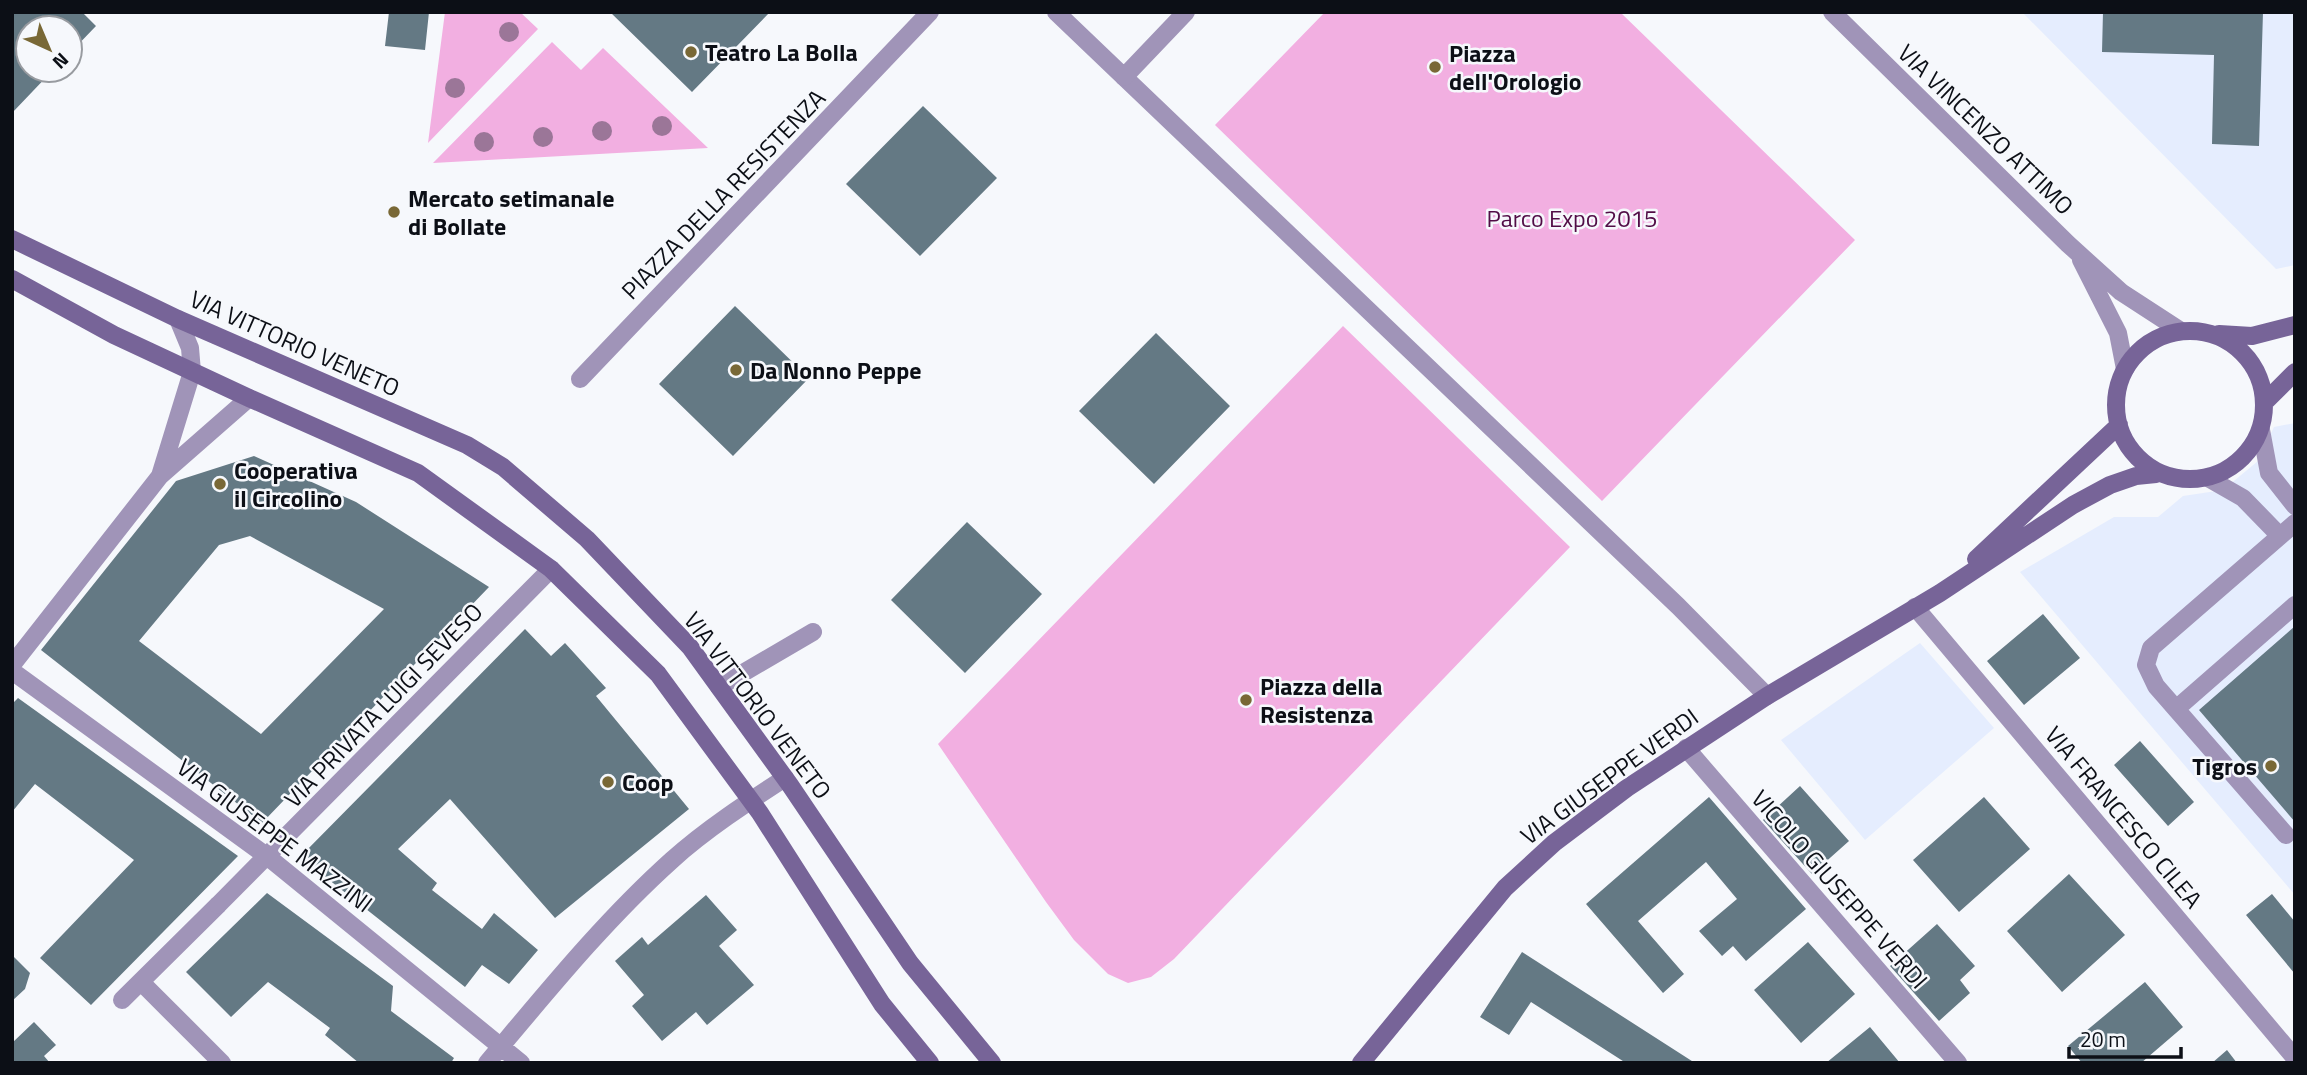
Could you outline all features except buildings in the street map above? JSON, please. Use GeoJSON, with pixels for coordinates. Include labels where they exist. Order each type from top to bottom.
{"type":"FeatureCollection","features":[{"type":"Feature","properties":{"kind":"street","name":"PIAZZA DELLA RESISTENZA"},"geometry":{"type":"LineString","coordinates":[[580,379],[930,12]]}},
{"type":"Feature","properties":{"kind":"street"},"geometry":{"type":"LineString","coordinates":[[1056,12],[1678,606],[1767,695]]}},
{"type":"Feature","properties":{"kind":"street"},"geometry":{"type":"LineString","coordinates":[[1124,77],[1186,12]]}},
{"type":"Feature","properties":{"kind":"street","name":"VIA VINCENZO ATTIMO"},"geometry":{"type":"LineString","coordinates":[[1832,12],[2076,251],[2121,292],[2180,331]]}},
{"type":"Feature","properties":{"kind":"street","name":"VIA VITTORIO VENETO"},"geometry":{"type":"LineString","coordinates":[[12,239],[178,319],[467,445],[503,467],[587,539],[690,647],[785,778],[910,963],[992,1063]]}},
{"type":"Feature","properties":{"kind":"street","name":"VIA VINCENZO ATTIMO"},"geometry":{"type":"LineString","coordinates":[[2076,251],[2118,333],[2125,369]]}},
{"type":"Feature","properties":{"kind":"street"},"geometry":{"type":"LineString","coordinates":[[12,279],[85,321],[418,473],[551,569],[658,674],[750,800],[883,1004],[930,1063]]}},
{"type":"Feature","properties":{"kind":"street"},"geometry":{"type":"LineString","coordinates":[[160,476],[192,372],[190,348],[178,319]]}},
{"type":"Feature","properties":{"kind":"street"},"geometry":{"type":"LineString","coordinates":[[2295,325],[2252,336],[2180,331],[2145,345],[2128,362],[2120,377],[2115,410],[2121,435],[2130,451],[2156,474],[2177,479],[2208,478],[2233,467],[2247,453],[2261,430],[2267,400],[2295,372]]}},
{"type":"Feature","properties":{"kind":"street"},"geometry":{"type":"LineString","coordinates":[[2210,333],[2233,344],[2248,359],[2267,400]]}},
{"type":"Feature","properties":{"kind":"street"},"geometry":{"type":"LineString","coordinates":[[12,664],[160,476],[249,398]]}},
{"type":"Feature","properties":{"kind":"street","name":"VIA GIUSEPPE VERDI"},"geometry":{"type":"LineString","coordinates":[[1940,593],[2119,425]]}},
{"type":"Feature","properties":{"kind":"street"},"geometry":{"type":"LineString","coordinates":[[2261,430],[2269,472],[2295,506]]}},
{"type":"Feature","properties":{"kind":"street","name":"VIA GIUSEPPE VERDI"},"geometry":{"type":"LineString","coordinates":[[1361,1063],[1453,949],[1514,880],[1554,843],[1627,788],[1767,695],[1940,593],[2073,505],[2110,485],[2156,474]]}},
{"type":"Feature","properties":{"kind":"street"},"geometry":{"type":"LineString","coordinates":[[2208,478],[2244,498],[2280,536]]}},
{"type":"Feature","properties":{"kind":"street"},"geometry":{"type":"LineString","coordinates":[[2286,835],[2156,686],[2146,665],[2151,648],[2295,523]]}},
{"type":"Feature","properties":{"kind":"street","name":"VIA PRIVATA LUIGI SEVESO"},"geometry":{"type":"LineString","coordinates":[[122,1000],[268,857],[551,569]]}},
{"type":"Feature","properties":{"kind":"street"},"geometry":{"type":"LineString","coordinates":[[2176,709],[2295,605]]}},
{"type":"Feature","properties":{"kind":"street","name":"VIA FRANCESCO CILEA"},"geometry":{"type":"LineString","coordinates":[[1915,607],[2295,1058]]}},
{"type":"Feature","properties":{"kind":"street"},"geometry":{"type":"LineString","coordinates":[[719,687],[813,632]]}},
{"type":"Feature","properties":{"kind":"street","name":"VIA GIUSEPPE MAZZINI"},"geometry":{"type":"LineString","coordinates":[[12,671],[268,857],[522,1063]]}},
{"type":"Feature","properties":{"kind":"street","name":"VICOLO GIUSEPPE VERDI"},"geometry":{"type":"LineString","coordinates":[[1686,748],[1958,1063]]}},
{"type":"Feature","properties":{"kind":"street"},"geometry":{"type":"LineString","coordinates":[[487,1063],[603,928],[673,859],[750,800],[785,778]]}},
{"type":"Feature","properties":{"kind":"street"},"geometry":{"type":"LineString","coordinates":[[141,982],[222,1063]]}},
{"type":"Feature","properties":{"kind":"shaded area"},"geometry":{"type":"Polygon","coordinates":[[[2022,12],[2295,12],[2295,265],[2276,269],[2022,12]]]}},
{"type":"Feature","properties":{"kind":"shaded area"},"geometry":{"type":"Polygon","coordinates":[[[2295,423],[2295,895],[2020,572],[2114,517],[2158,517],[2183,496],[2223,490],[2258,461],[2274,427],[2295,423]]]}},
{"type":"Feature","properties":{"kind":"shaded area"},"geometry":{"type":"Polygon","coordinates":[[[1920,643],[1994,728],[1865,840],[1781,740],[1920,643]]]}},
{"type":"Feature","properties":{"kind":"green space"},"geometry":{"type":"Polygon","coordinates":[[[445,12],[520,12],[538,29],[428,143],[445,12]]]}},
{"type":"Feature","properties":{"kind":"green space","name":"Parco Expo 2015"},"geometry":{"type":"Polygon","coordinates":[[[1325,12],[1620,12],[1855,240],[1602,501],[1215,125],[1325,12]]]}},
{"type":"Feature","properties":{"kind":"green space"},"geometry":{"type":"Polygon","coordinates":[[[552,42],[581,70],[603,48],[708,148],[433,163],[552,42]]]}},
{"type":"Feature","properties":{"kind":"green space"},"geometry":{"type":"Polygon","coordinates":[[[1343,326],[1570,547],[1174,959],[1151,977],[1128,983],[1108,974],[1074,940],[938,744],[1343,326]]]}},
{"type":"Feature","properties":{"kind":"place","name":"Teatro La Bolla"},"geometry":{"type":"Point","coordinates":[691,52]}},
{"type":"Feature","properties":{"kind":"place","name":"Piazza dell'Orologio"},"geometry":{"type":"Point","coordinates":[1435,67]}},
{"type":"Feature","properties":{"kind":"place","name":"Mercato setimanale di Bollate"},"geometry":{"type":"Point","coordinates":[394,212]}},
{"type":"Feature","properties":{"kind":"place","name":"Da Nonno Peppe"},"geometry":{"type":"Point","coordinates":[736,370]}},
{"type":"Feature","properties":{"kind":"place","name":"Cooperativa il Circolino"},"geometry":{"type":"Point","coordinates":[220,484]}},
{"type":"Feature","properties":{"kind":"place","name":"Piazza della Resistenza"},"geometry":{"type":"Point","coordinates":[1246,700]}},
{"type":"Feature","properties":{"kind":"place","name":"Tigros"},"geometry":{"type":"Point","coordinates":[2271,766]}},
{"type":"Feature","properties":{"kind":"place","name":"Coop"},"geometry":{"type":"Point","coordinates":[608,782]}}]}
